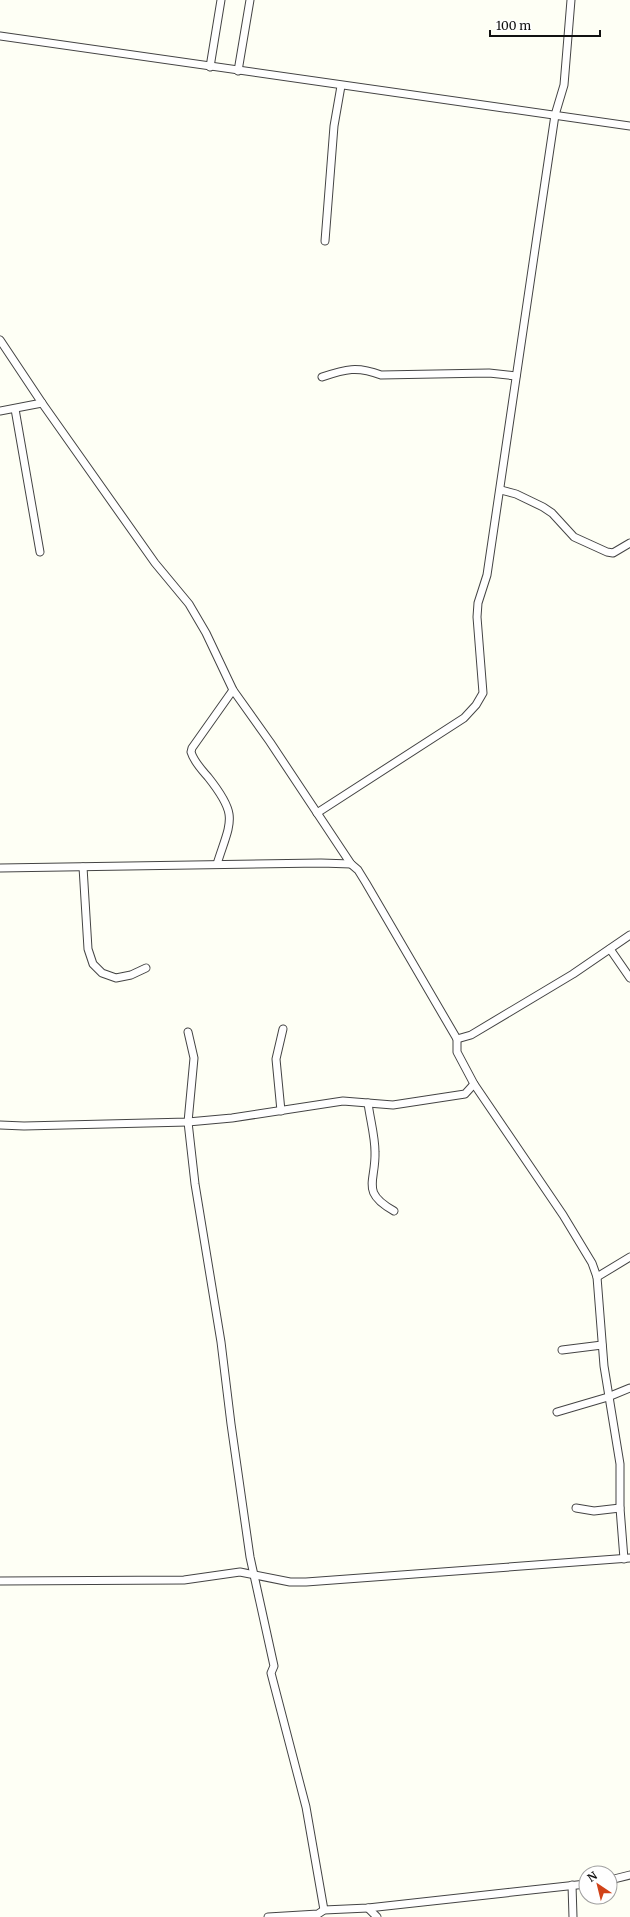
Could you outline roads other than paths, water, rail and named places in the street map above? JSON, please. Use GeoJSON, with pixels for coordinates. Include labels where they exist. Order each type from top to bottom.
{"type":"FeatureCollection","features":[{"type":"Feature","properties":{"kind":"street"},"geometry":{"type":"LineString","coordinates":[[210,67],[221,0]]}},
{"type":"Feature","properties":{"kind":"street"},"geometry":{"type":"LineString","coordinates":[[238,71],[250,0]]}},
{"type":"Feature","properties":{"kind":"street"},"geometry":{"type":"LineString","coordinates":[[317,813],[464,718],[480,699],[483,693],[477,632],[478,610],[487,575],[501,490],[516,376],[555,115],[564,85],[571,0]]}},
{"type":"Feature","properties":{"kind":"street"},"geometry":{"type":"LineString","coordinates":[[0,36],[341,86],[630,126]]}},
{"type":"Feature","properties":{"kind":"street"},"geometry":{"type":"LineString","coordinates":[[325,241],[333,141],[341,86]]}},
{"type":"Feature","properties":{"kind":"street"},"geometry":{"type":"LineString","coordinates":[[0,340],[42,403],[155,563],[189,604],[206,633],[233,690],[270,742],[351,864],[358,870],[457,1039],[457,1052],[474,1084],[563,1215],[592,1263],[597,1277],[602,1345],[608,1397],[620,1464],[620,1508],[627,1558],[306,1582],[290,1582],[240,1572],[184,1580],[0,1581]]}},
{"type":"Feature","properties":{"kind":"street"},"geometry":{"type":"LineString","coordinates":[[322,377],[351,370],[366,369],[381,375],[490,374],[516,376]]}},
{"type":"Feature","properties":{"kind":"street"},"geometry":{"type":"LineString","coordinates":[[0,411],[42,403]]}},
{"type":"Feature","properties":{"kind":"street"},"geometry":{"type":"LineString","coordinates":[[15,409],[40,552]]}},
{"type":"Feature","properties":{"kind":"street"},"geometry":{"type":"LineString","coordinates":[[501,490],[516,494],[543,507],[552,513],[574,537],[607,552],[613,553],[630,543]]}},
{"type":"Feature","properties":{"kind":"street"},"geometry":{"type":"LineString","coordinates":[[217,864],[230,825],[229,807],[191,752],[192,748],[233,690]]}},
{"type":"Feature","properties":{"kind":"street"},"geometry":{"type":"LineString","coordinates":[[0,868],[321,862],[351,864]]}},
{"type":"Feature","properties":{"kind":"street"},"geometry":{"type":"LineString","coordinates":[[83,867],[88,949],[93,964],[102,973],[116,978],[131,975],[146,968]]}},
{"type":"Feature","properties":{"kind":"street"},"geometry":{"type":"LineString","coordinates":[[457,1039],[470,1035],[573,974],[630,935]]}},
{"type":"Feature","properties":{"kind":"street"},"geometry":{"type":"LineString","coordinates":[[610,950],[630,978]]}},
{"type":"Feature","properties":{"kind":"street"},"geometry":{"type":"LineString","coordinates":[[281,1111],[276,1059],[283,1029]]}},
{"type":"Feature","properties":{"kind":"street"},"geometry":{"type":"LineString","coordinates":[[188,1032],[194,1058],[188,1122],[195,1184],[221,1342],[250,1557],[274,1666],[271,1673],[306,1807],[324,1910]]}},
{"type":"Feature","properties":{"kind":"street"},"geometry":{"type":"LineString","coordinates":[[0,1125],[24,1126],[188,1122],[232,1118],[343,1100],[393,1104],[465,1094],[474,1084]]}},
{"type":"Feature","properties":{"kind":"street"},"geometry":{"type":"LineString","coordinates":[[368,1103],[375,1153],[372,1176],[373,1191],[378,1201],[394,1210]]}},
{"type":"Feature","properties":{"kind":"street"},"geometry":{"type":"LineString","coordinates":[[597,1277],[630,1257]]}},
{"type":"Feature","properties":{"kind":"street"},"geometry":{"type":"LineString","coordinates":[[562,1350],[602,1345]]}},
{"type":"Feature","properties":{"kind":"street"},"geometry":{"type":"LineString","coordinates":[[557,1412],[608,1397],[630,1388]]}},
{"type":"Feature","properties":{"kind":"street"},"geometry":{"type":"LineString","coordinates":[[576,1508],[594,1511],[620,1508]]}},
{"type":"Feature","properties":{"kind":"street"},"geometry":{"type":"LineString","coordinates":[[618,1878],[630,1875]]}},
{"type":"Feature","properties":{"kind":"street"},"geometry":{"type":"LineString","coordinates":[[268,1917],[318,1914],[324,1910],[368,1908],[578,1885]]}},
{"type":"Feature","properties":{"kind":"street"},"geometry":{"type":"LineString","coordinates":[[572,1886],[573,1917]]}},
{"type":"Feature","properties":{"kind":"street"},"geometry":{"type":"LineString","coordinates":[[368,1908],[378,1917]]}}]}
